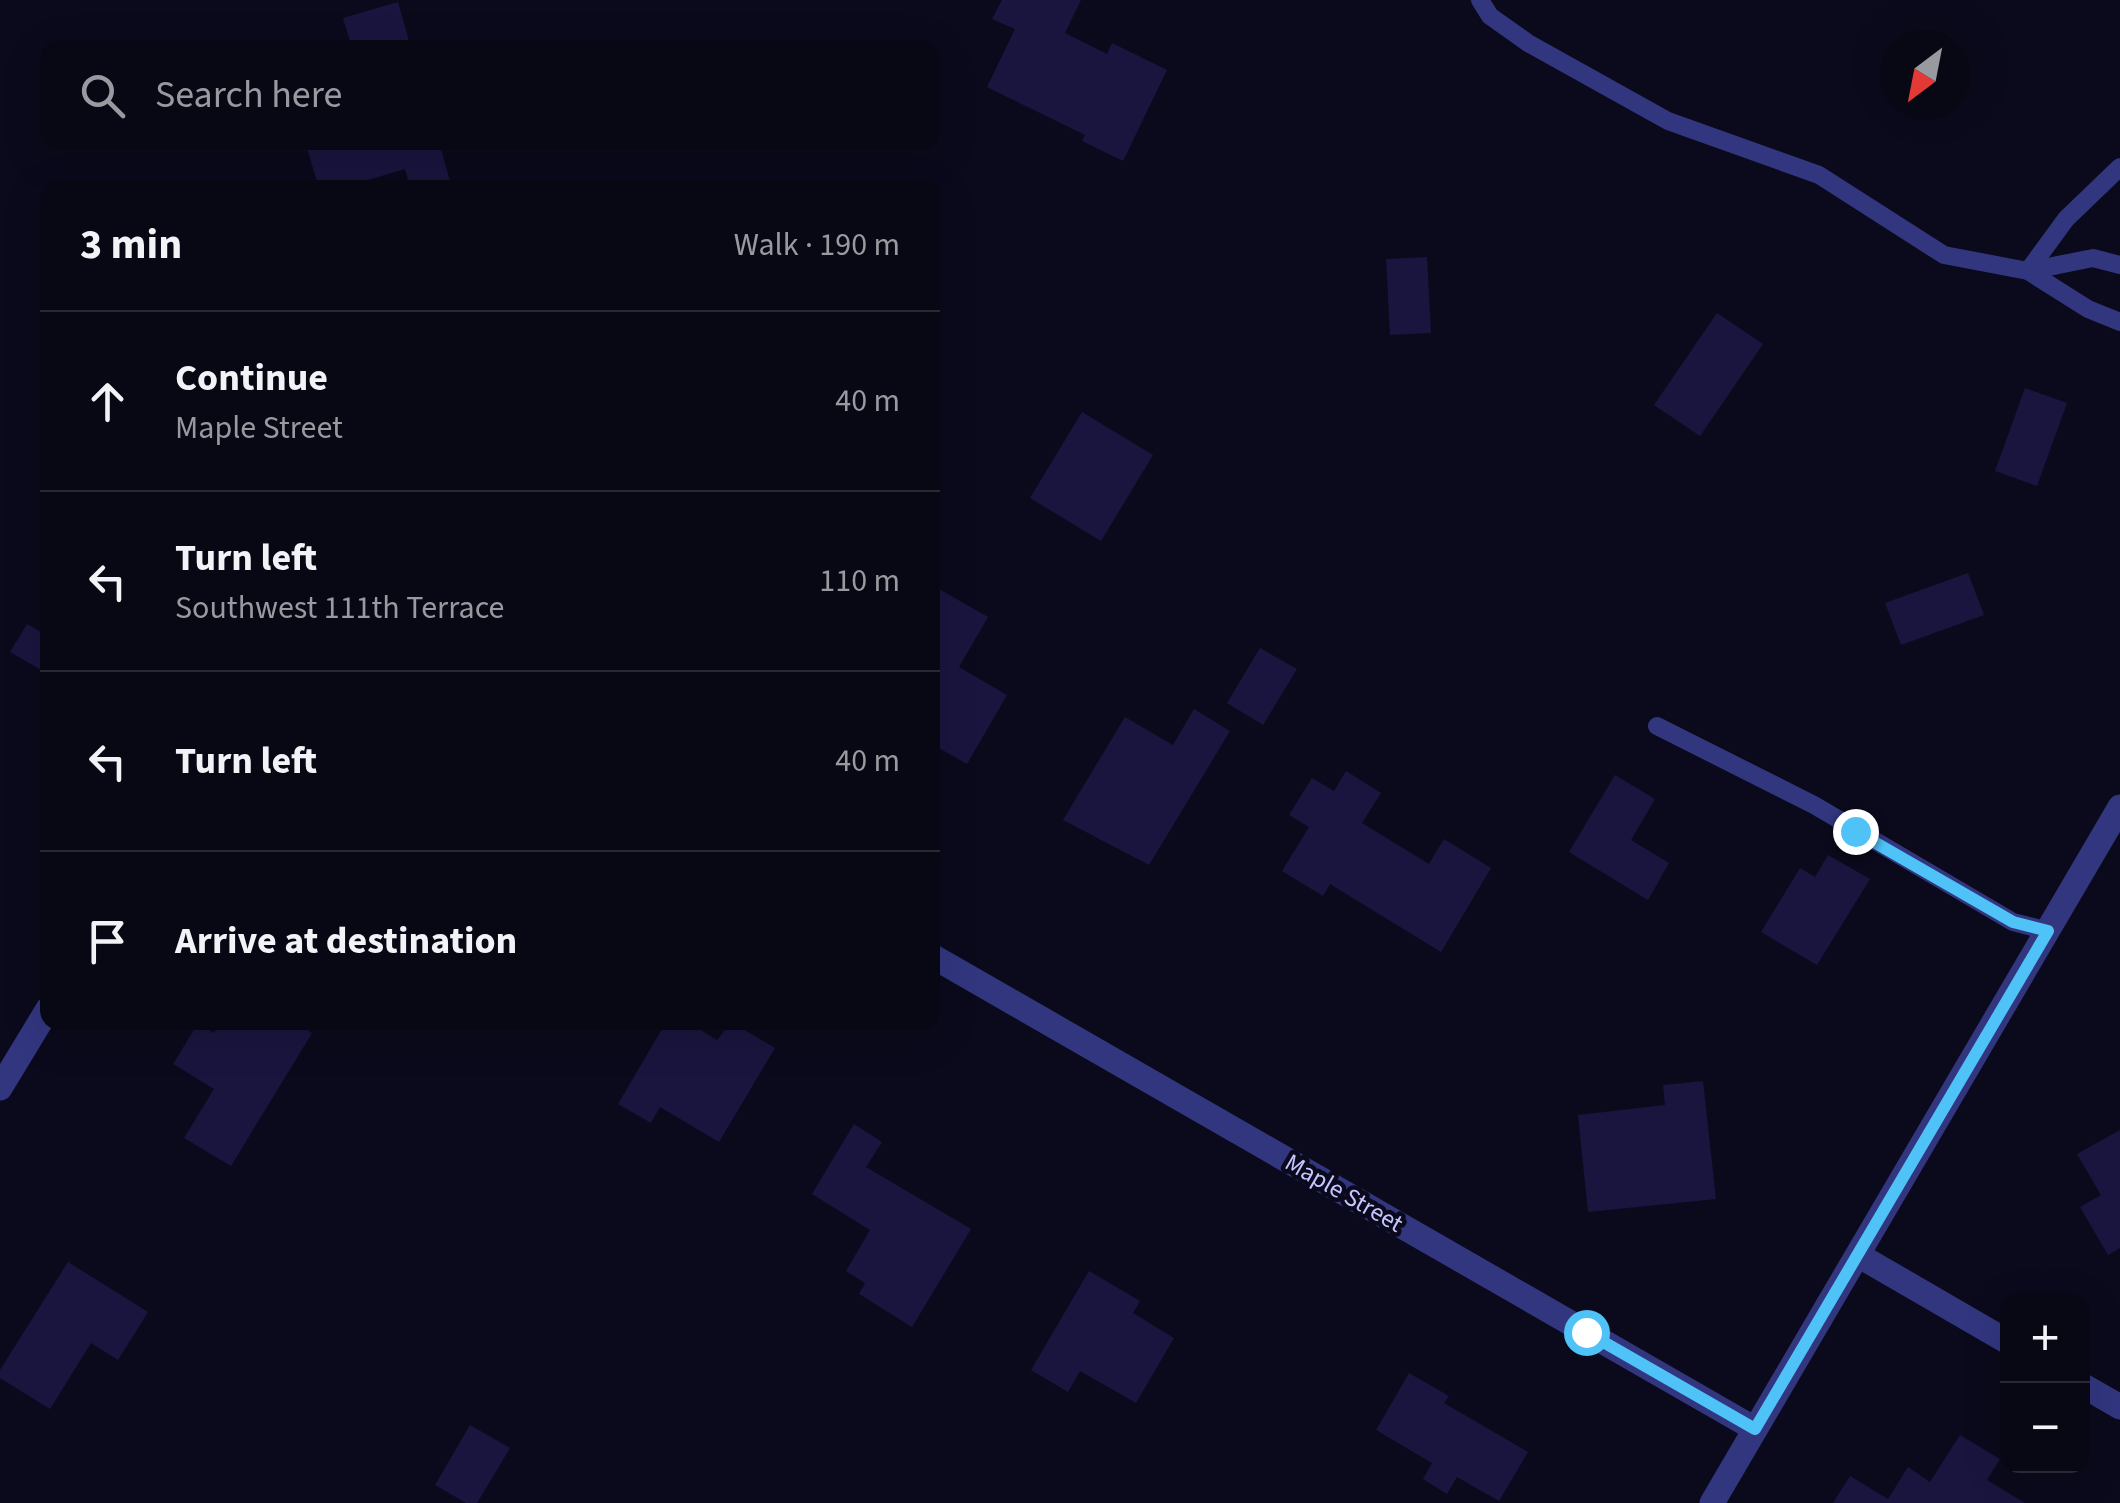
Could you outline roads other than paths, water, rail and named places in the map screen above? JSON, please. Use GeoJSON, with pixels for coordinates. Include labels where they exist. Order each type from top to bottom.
{"type":"FeatureCollection","features":[{"type":"Feature","properties":{"kind":"street"},"geometry":{"type":"LineString","coordinates":[[1712,1503],[2120,808]]}},
{"type":"Feature","properties":{"kind":"street","name":"Maple Street"},"geometry":{"type":"LineString","coordinates":[[940,961],[1755,1429]]}},
{"type":"Feature","properties":{"kind":"street"},"geometry":{"type":"LineString","coordinates":[[0,1088],[40,1022]]}},
{"type":"Feature","properties":{"kind":"street"},"geometry":{"type":"LineString","coordinates":[[1858,1255],[2000,1337]]}},
{"type":"Feature","properties":{"kind":"street"},"geometry":{"type":"LineString","coordinates":[[2090,1390],[2120,1407]]}},
{"type":"Feature","properties":{"kind":"lane"},"geometry":{"type":"LineString","coordinates":[[1480,0],[1490,16],[1528,43],[1668,121],[1819,175],[1944,254],[2028,271],[2088,309],[2120,322]]}},
{"type":"Feature","properties":{"kind":"lane"},"geometry":{"type":"LineString","coordinates":[[2028,271],[2066,219],[2120,167]]}},
{"type":"Feature","properties":{"kind":"lane"},"geometry":{"type":"LineString","coordinates":[[2028,271],[2093,258],[2120,265]]}},
{"type":"Feature","properties":{"kind":"lane"},"geometry":{"type":"LineString","coordinates":[[1657,726],[1814,806],[2013,922],[2048,931]]}}]}
